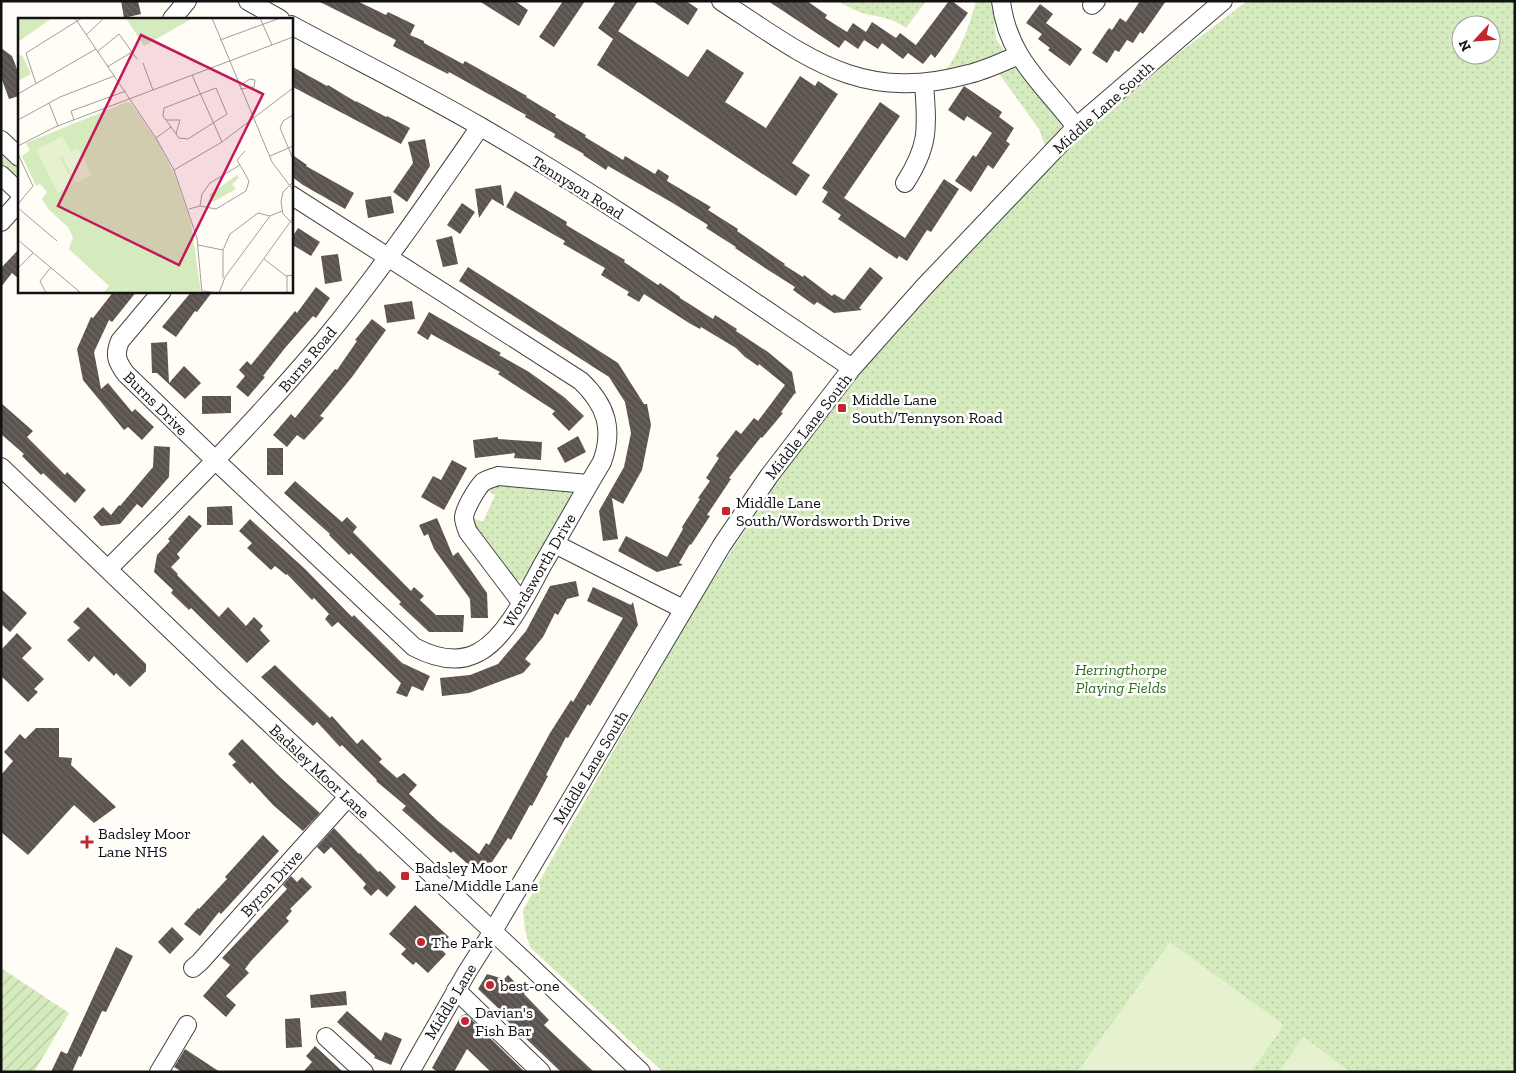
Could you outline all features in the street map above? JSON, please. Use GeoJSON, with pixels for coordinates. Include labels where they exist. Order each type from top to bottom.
{"type":"FeatureCollection","features":[{"type":"Feature","properties":{"kind":"street"},"geometry":{"type":"LineString","coordinates":[[173,18],[187,1]]}},
{"type":"Feature","properties":{"kind":"street"},"geometry":{"type":"LineString","coordinates":[[248,1],[278,18]]}},
{"type":"Feature","properties":{"kind":"street"},"geometry":{"type":"LineString","coordinates":[[721,1],[822,65],[848,76],[880,82],[924,83],[970,74],[1019,55]]}},
{"type":"Feature","properties":{"kind":"street"},"geometry":{"type":"LineString","coordinates":[[1001,1],[1004,23],[1019,55],[1037,82],[1076,126]]}},
{"type":"Feature","properties":{"kind":"street","name":"Middle Lane South"},"geometry":{"type":"LineString","coordinates":[[493,931],[722,545],[769,476],[852,368],[924,287],[1076,126],[1224,1]]}},
{"type":"Feature","properties":{"kind":"street","name":"Tennyson Road"},"geometry":{"type":"LineString","coordinates":[[292,26],[480,127],[572,182],[668,243],[852,368]]}},
{"type":"Feature","properties":{"kind":"street"},"geometry":{"type":"LineString","coordinates":[[905,183],[924,145],[926,120],[924,83]]}},
{"type":"Feature","properties":{"kind":"street","name":"Burns Road"},"geometry":{"type":"LineString","coordinates":[[108,569],[216,461],[324,340],[389,258],[480,127]]}},
{"type":"Feature","properties":{"kind":"street"},"geometry":{"type":"LineString","coordinates":[[1,140],[18,157]]}},
{"type":"Feature","properties":{"kind":"street"},"geometry":{"type":"LineString","coordinates":[[1,175],[18,191]]}},
{"type":"Feature","properties":{"kind":"street"},"geometry":{"type":"LineString","coordinates":[[292,196],[389,258]]}},
{"type":"Feature","properties":{"kind":"street"},"geometry":{"type":"LineString","coordinates":[[1,222],[18,203]]}},
{"type":"Feature","properties":{"kind":"street","name":"Wordsworth Drive"},"geometry":{"type":"LineString","coordinates":[[216,461],[414,647],[427,653],[452,659],[465,658],[490,646],[500,635],[602,462],[607,448],[608,433],[606,420],[601,405],[582,381],[389,258]]}},
{"type":"Feature","properties":{"kind":"street","name":"Burns Drive"},"geometry":{"type":"LineString","coordinates":[[161,292],[120,341],[116,351],[116,359],[126,374],[216,461]]}},
{"type":"Feature","properties":{"kind":"street","name":"Badsley Moor Lane"},"geometry":{"type":"LineString","coordinates":[[1,467],[641,1072]]}},
{"type":"Feature","properties":{"kind":"street"},"geometry":{"type":"LineString","coordinates":[[521,602],[464,524],[464,515],[472,498],[482,484],[488,479],[498,476],[588,484]]}},
{"type":"Feature","properties":{"kind":"street"},"geometry":{"type":"LineString","coordinates":[[555,544],[683,609]]}},
{"type":"Feature","properties":{"kind":"street","name":"Byron Drive"},"geometry":{"type":"LineString","coordinates":[[193,968],[348,797]]}},
{"type":"Feature","properties":{"kind":"street","name":"Middle Lane"},"geometry":{"type":"LineString","coordinates":[[410,1072],[456,990],[493,931]]}},
{"type":"Feature","properties":{"kind":"street"},"geometry":{"type":"LineString","coordinates":[[456,990],[541,1072]]}},
{"type":"Feature","properties":{"kind":"street"},"geometry":{"type":"LineString","coordinates":[[159,1072],[187,1025]]}},
{"type":"Feature","properties":{"kind":"street"},"geometry":{"type":"LineString","coordinates":[[326,1037],[364,1072]]}},
{"type":"Feature","properties":{"kind":"green space"},"geometry":{"type":"Polygon","coordinates":[[[837,1],[926,1],[906,28],[891,20],[862,13],[837,1]]]}},
{"type":"Feature","properties":{"kind":"green space"},"geometry":{"type":"Polygon","coordinates":[[[976,1],[992,1],[996,39],[1017,69],[1049,103],[1062,121],[1060,132],[1045,146],[1039,129],[989,60],[944,73],[955,57],[963,39],[976,1]]]}},
{"type":"Feature","properties":{"kind":"green space","name":"Herringthorpe Playing Fields"},"geometry":{"type":"Polygon","coordinates":[[[1247,1],[1515,1],[1515,1072],[663,1072],[530,947],[525,930],[523,910],[692,612],[780,476],[870,359],[929,290],[1084,134],[1171,59],[1247,1]]]}},
{"type":"Feature","properties":{"kind":"green space"},"geometry":{"type":"Polygon","coordinates":[[[1,153],[18,168],[17,177],[14,177],[1,167],[1,153]]]}},
{"type":"Feature","properties":{"kind":"green space"},"geometry":{"type":"Polygon","coordinates":[[[499,482],[569,490],[572,494],[570,502],[525,578],[519,580],[511,577],[494,557],[474,525],[473,518],[483,522],[495,495],[488,491],[499,482]]]}},
{"type":"Feature","properties":{"kind":"green space"},"geometry":{"type":"Polygon","coordinates":[[[1170,942],[1284,1025],[1251,1072],[1077,1072],[1170,942]]]}},
{"type":"Feature","properties":{"kind":"green space"},"geometry":{"type":"Polygon","coordinates":[[[1,968],[69,1013],[34,1072],[1,1072],[1,968]]]}},
{"type":"Feature","properties":{"kind":"green space"},"geometry":{"type":"Polygon","coordinates":[[[1303,1037],[1351,1072],[1279,1072],[1303,1037]]]}},
{"type":"Feature","properties":{"kind":"building"},"geometry":{"type":"Polygon","coordinates":[[[121,1],[138,1],[141,14],[124,18],[121,1]]]}},
{"type":"Feature","properties":{"kind":"building"},"geometry":{"type":"Polygon","coordinates":[[[318,1],[357,1],[386,15],[388,12],[415,25],[410,35],[463,64],[465,61],[527,96],[556,115],[555,117],[586,135],[585,137],[623,160],[625,156],[655,174],[658,169],[669,176],[667,181],[711,207],[708,210],[738,229],[737,231],[784,265],[803,277],[804,275],[832,296],[834,294],[844,300],[870,267],[883,278],[859,308],[862,310],[834,313],[817,302],[814,305],[793,290],[795,287],[706,228],[708,225],[671,202],[608,166],[606,170],[584,154],[554,137],[555,134],[525,117],[526,115],[449,72],[448,74],[393,46],[396,40],[318,1]]]}},
{"type":"Feature","properties":{"kind":"building"},"geometry":{"type":"Polygon","coordinates":[[[479,1],[515,1],[528,10],[519,26],[479,1]]]}},
{"type":"Feature","properties":{"kind":"building"},"geometry":{"type":"Polygon","coordinates":[[[563,1],[585,1],[554,47],[539,37],[563,1]]]}},
{"type":"Feature","properties":{"kind":"building"},"geometry":{"type":"Polygon","coordinates":[[[616,1],[638,1],[613,39],[598,28],[616,1]]]}},
{"type":"Feature","properties":{"kind":"building"},"geometry":{"type":"Polygon","coordinates":[[[652,1],[686,1],[698,9],[688,25],[652,1]]]}},
{"type":"Feature","properties":{"kind":"building"},"geometry":{"type":"Polygon","coordinates":[[[768,1],[807,1],[827,15],[825,18],[847,32],[853,23],[866,32],[872,22],[896,38],[900,33],[916,45],[949,1],[952,1],[968,13],[935,58],[931,54],[923,64],[908,53],[903,59],[882,43],[878,49],[864,40],[858,49],[845,40],[839,48],[768,1]]]}},
{"type":"Feature","properties":{"kind":"building"},"geometry":{"type":"Polygon","coordinates":[[[1140,1],[1166,1],[1143,34],[1140,32],[1133,43],[1127,40],[1119,52],[1115,50],[1107,63],[1092,53],[1109,28],[1112,30],[1120,18],[1126,22],[1140,1]]]}},
{"type":"Feature","properties":{"kind":"building"},"geometry":{"type":"Polygon","coordinates":[[[1040,4],[1053,14],[1046,23],[1082,49],[1070,66],[1048,50],[1050,48],[1038,39],[1042,34],[1026,23],[1040,4]]]}},
{"type":"Feature","properties":{"kind":"building"},"geometry":{"type":"Polygon","coordinates":[[[618,31],[688,77],[707,49],[744,73],[725,102],[766,128],[800,76],[815,86],[818,81],[838,94],[792,163],[810,175],[796,196],[597,65],[618,31]]]}},
{"type":"Feature","properties":{"kind":"building"},"geometry":{"type":"Polygon","coordinates":[[[1,48],[12,56],[18,71],[18,96],[9,99],[1,77],[1,48]]]}},
{"type":"Feature","properties":{"kind":"building"},"geometry":{"type":"Polygon","coordinates":[[[292,67],[356,102],[410,128],[401,144],[292,87],[292,67]]]}},
{"type":"Feature","properties":{"kind":"building"},"geometry":{"type":"Polygon","coordinates":[[[964,86],[1002,112],[999,117],[1014,128],[1006,141],[1010,144],[993,169],[988,165],[971,192],[955,181],[973,155],[976,157],[992,133],[967,116],[964,121],[948,110],[964,86]]]}},
{"type":"Feature","properties":{"kind":"building"},"geometry":{"type":"Polygon","coordinates":[[[880,102],[900,116],[844,198],[905,238],[944,179],[959,189],[931,232],[927,230],[907,261],[899,256],[897,259],[838,219],[841,215],[822,202],[828,192],[822,188],[880,102]]]}},
{"type":"Feature","properties":{"kind":"building"},"geometry":{"type":"Polygon","coordinates":[[[425,139],[430,166],[407,202],[393,192],[413,163],[408,142],[425,139]]]}},
{"type":"Feature","properties":{"kind":"building"},"geometry":{"type":"Polygon","coordinates":[[[292,155],[306,166],[354,193],[345,209],[292,177],[292,155]]]}},
{"type":"Feature","properties":{"kind":"building"},"geometry":{"type":"Polygon","coordinates":[[[501,185],[504,206],[492,199],[479,218],[475,189],[501,185]]]}},
{"type":"Feature","properties":{"kind":"building"},"geometry":{"type":"Polygon","coordinates":[[[515,191],[567,222],[566,225],[625,260],[624,262],[658,285],[660,283],[713,319],[715,315],[737,329],[736,331],[768,352],[792,372],[796,394],[781,412],[783,413],[761,437],[729,478],[731,479],[707,515],[710,516],[679,563],[683,565],[657,572],[618,551],[626,536],[667,557],[683,529],[682,527],[700,499],[698,498],[710,481],[706,478],[719,458],[716,456],[736,430],[741,434],[754,418],[758,421],[785,385],[759,364],[758,366],[745,357],[736,348],[701,327],[700,329],[689,323],[644,294],[639,302],[627,295],[629,292],[601,275],[605,268],[563,244],[565,241],[506,207],[515,191]]]}},
{"type":"Feature","properties":{"kind":"building"},"geometry":{"type":"Polygon","coordinates":[[[391,196],[394,213],[368,218],[365,200],[391,196]]]}},
{"type":"Feature","properties":{"kind":"building"},"geometry":{"type":"Polygon","coordinates":[[[462,203],[475,212],[460,234],[447,225],[462,203]]]}},
{"type":"Feature","properties":{"kind":"building"},"geometry":{"type":"Polygon","coordinates":[[[298,228],[320,242],[311,256],[292,245],[292,237],[298,228]]]}},
{"type":"Feature","properties":{"kind":"building"},"geometry":{"type":"Polygon","coordinates":[[[452,236],[458,264],[443,267],[436,240],[452,236]]]}},
{"type":"Feature","properties":{"kind":"building"},"geometry":{"type":"Polygon","coordinates":[[[18,250],[18,278],[12,273],[1,287],[1,268],[18,250]]]}},
{"type":"Feature","properties":{"kind":"building"},"geometry":{"type":"Polygon","coordinates":[[[338,254],[342,281],[325,284],[321,256],[338,254]]]}},
{"type":"Feature","properties":{"kind":"building"},"geometry":{"type":"Polygon","coordinates":[[[468,267],[618,363],[644,404],[647,404],[651,425],[642,470],[623,504],[612,498],[618,539],[603,541],[599,511],[624,467],[631,433],[625,402],[609,377],[459,281],[468,267]]]}},
{"type":"Feature","properties":{"kind":"building"},"geometry":{"type":"Polygon","coordinates":[[[316,287],[330,298],[316,318],[313,316],[285,348],[263,376],[265,377],[248,397],[236,387],[245,376],[239,370],[247,361],[251,365],[295,311],[297,313],[316,287]]]}},
{"type":"Feature","properties":{"kind":"building"},"geometry":{"type":"Polygon","coordinates":[[[113,292],[136,292],[112,322],[109,320],[94,352],[101,389],[108,383],[132,412],[135,409],[154,427],[142,440],[128,427],[124,430],[83,380],[77,349],[91,317],[93,318],[113,292]]]}},
{"type":"Feature","properties":{"kind":"building"},"geometry":{"type":"Polygon","coordinates":[[[191,292],[212,292],[197,312],[195,311],[176,337],[162,327],[191,292]]]}},
{"type":"Feature","properties":{"kind":"building"},"geometry":{"type":"Polygon","coordinates":[[[412,301],[415,319],[387,323],[384,305],[412,301]]]}},
{"type":"Feature","properties":{"kind":"building"},"geometry":{"type":"Polygon","coordinates":[[[429,312],[501,353],[499,355],[529,372],[564,397],[584,416],[569,431],[552,414],[555,411],[498,374],[500,372],[431,334],[428,340],[417,333],[429,312]]]}},
{"type":"Feature","properties":{"kind":"building"},"geometry":{"type":"Polygon","coordinates":[[[372,319],[386,330],[352,377],[320,416],[324,418],[304,440],[297,435],[287,447],[273,435],[291,414],[295,418],[335,369],[337,370],[357,341],[355,340],[372,319]]]}},
{"type":"Feature","properties":{"kind":"building"},"geometry":{"type":"Polygon","coordinates":[[[167,342],[169,383],[184,366],[201,383],[185,399],[157,373],[152,373],[151,343],[167,342]]]}},
{"type":"Feature","properties":{"kind":"building"},"geometry":{"type":"Polygon","coordinates":[[[202,396],[231,396],[231,413],[202,414],[202,396]]]}},
{"type":"Feature","properties":{"kind":"building"},"geometry":{"type":"Polygon","coordinates":[[[1,403],[33,431],[27,437],[65,475],[67,472],[86,490],[75,503],[43,473],[41,475],[22,456],[24,454],[1,434],[1,403]]]}},
{"type":"Feature","properties":{"kind":"building"},"geometry":{"type":"Polygon","coordinates":[[[578,436],[586,452],[565,463],[557,448],[578,436]]]}},
{"type":"Feature","properties":{"kind":"building"},"geometry":{"type":"Polygon","coordinates":[[[498,437],[498,439],[542,442],[541,460],[514,458],[515,453],[475,458],[473,440],[498,437]]]}},
{"type":"Feature","properties":{"kind":"building"},"geometry":{"type":"Polygon","coordinates":[[[154,446],[170,447],[169,477],[142,508],[137,504],[120,524],[101,526],[93,517],[103,507],[111,515],[120,506],[153,467],[154,446]]]}},
{"type":"Feature","properties":{"kind":"building"},"geometry":{"type":"Polygon","coordinates":[[[267,448],[283,448],[283,475],[267,475],[267,448]]]}},
{"type":"Feature","properties":{"kind":"building"},"geometry":{"type":"Polygon","coordinates":[[[452,460],[467,468],[444,510],[421,497],[433,476],[441,480],[452,460]]]}},
{"type":"Feature","properties":{"kind":"building"},"geometry":{"type":"Polygon","coordinates":[[[295,481],[342,522],[347,517],[357,527],[353,532],[411,591],[414,587],[424,596],[420,600],[436,615],[464,615],[463,632],[429,632],[399,604],[401,602],[351,553],[349,555],[330,534],[284,493],[295,481]]]}},
{"type":"Feature","properties":{"kind":"building"},"geometry":{"type":"Polygon","coordinates":[[[232,506],[233,525],[207,525],[207,507],[232,506]]]}},
{"type":"Feature","properties":{"kind":"building"},"geometry":{"type":"Polygon","coordinates":[[[189,515],[202,526],[177,554],[180,558],[171,567],[219,617],[228,607],[246,626],[254,617],[263,626],[260,630],[270,641],[247,663],[191,608],[189,610],[171,593],[173,590],[154,572],[157,555],[189,515]]]}},
{"type":"Feature","properties":{"kind":"building"},"geometry":{"type":"Polygon","coordinates":[[[437,518],[453,556],[458,552],[487,593],[488,618],[471,618],[470,599],[434,549],[428,534],[424,536],[419,525],[437,518]]]}},
{"type":"Feature","properties":{"kind":"building"},"geometry":{"type":"Polygon","coordinates":[[[250,519],[305,569],[352,617],[354,615],[402,663],[430,676],[423,691],[412,686],[407,697],[396,693],[401,683],[338,622],[332,627],[325,619],[329,614],[314,598],[312,600],[287,574],[275,566],[271,570],[247,548],[252,543],[239,531],[250,519]]]}},
{"type":"Feature","properties":{"kind":"building"},"geometry":{"type":"Polygon","coordinates":[[[576,581],[579,596],[567,599],[558,615],[555,613],[543,637],[525,659],[531,664],[523,673],[469,693],[442,696],[440,678],[470,675],[498,664],[526,631],[550,586],[576,581]]]}},
{"type":"Feature","properties":{"kind":"building"},"geometry":{"type":"Polygon","coordinates":[[[593,587],[631,605],[633,602],[638,625],[590,706],[588,704],[568,738],[566,737],[532,806],[530,805],[511,840],[508,838],[492,862],[470,866],[453,851],[451,853],[402,810],[406,806],[376,781],[342,745],[340,747],[317,722],[313,726],[261,677],[275,665],[330,718],[332,716],[357,744],[362,739],[382,759],[379,762],[397,778],[404,773],[417,785],[409,794],[438,821],[479,854],[486,843],[489,845],[550,733],[571,700],[573,702],[623,618],[587,601],[593,587]]]}},
{"type":"Feature","properties":{"kind":"building"},"geometry":{"type":"Polygon","coordinates":[[[1,589],[27,613],[10,632],[1,624],[1,589]]]}},
{"type":"Feature","properties":{"kind":"building"},"geometry":{"type":"Polygon","coordinates":[[[88,607],[146,664],[146,671],[130,687],[116,673],[114,676],[94,656],[89,662],[67,640],[80,628],[73,622],[88,607]]]}},
{"type":"Feature","properties":{"kind":"building"},"geometry":{"type":"Polygon","coordinates":[[[17,633],[32,648],[22,658],[44,679],[34,689],[38,692],[28,702],[1,676],[1,650],[17,633]]]}},
{"type":"Feature","properties":{"kind":"building"},"geometry":{"type":"Polygon","coordinates":[[[36,728],[59,728],[59,757],[72,758],[71,765],[116,807],[94,823],[74,805],[28,855],[1,832],[1,775],[13,761],[4,752],[20,734],[25,739],[36,728]]]}},
{"type":"Feature","properties":{"kind":"building"},"geometry":{"type":"Polygon","coordinates":[[[242,739],[320,813],[303,831],[273,805],[252,782],[250,784],[232,765],[236,762],[228,754],[242,739]]]}},
{"type":"Feature","properties":{"kind":"building"},"geometry":{"type":"Polygon","coordinates":[[[334,828],[359,854],[396,887],[387,897],[378,889],[371,896],[363,888],[366,884],[331,847],[324,854],[317,847],[334,828]]]}},
{"type":"Feature","properties":{"kind":"building"},"geometry":{"type":"Polygon","coordinates":[[[263,835],[279,851],[221,914],[219,912],[200,936],[184,924],[227,879],[225,877],[263,835]]]}},
{"type":"Feature","properties":{"kind":"building"},"geometry":{"type":"Polygon","coordinates":[[[291,876],[297,882],[302,877],[312,887],[290,909],[292,911],[286,918],[289,921],[245,969],[249,973],[226,996],[236,1005],[226,1017],[203,996],[230,965],[222,958],[287,889],[283,885],[291,876]]]}},
{"type":"Feature","properties":{"kind":"building","name":"The Park"},"geometry":{"type":"Polygon","coordinates":[[[415,905],[449,937],[439,947],[446,954],[428,973],[416,962],[413,965],[401,954],[406,949],[389,934],[415,905]]]}},
{"type":"Feature","properties":{"kind":"building"},"geometry":{"type":"Polygon","coordinates":[[[172,927],[184,939],[170,954],[158,942],[172,927]]]}},
{"type":"Feature","properties":{"kind":"building"},"geometry":{"type":"Polygon","coordinates":[[[116,947],[133,956],[106,1012],[102,1011],[72,1072],[51,1072],[61,1051],[67,1054],[116,947]]]}},
{"type":"Feature","properties":{"kind":"building"},"geometry":{"type":"Polygon","coordinates":[[[487,974],[504,979],[508,975],[549,1020],[544,1025],[594,1072],[561,1072],[497,1011],[499,1009],[478,989],[487,974]]]}},
{"type":"Feature","properties":{"kind":"building"},"geometry":{"type":"Polygon","coordinates":[[[346,991],[347,1005],[311,1008],[310,995],[346,991]]]}},
{"type":"Feature","properties":{"kind":"building"},"geometry":{"type":"Polygon","coordinates":[[[347,1011],[381,1041],[385,1032],[402,1039],[391,1065],[374,1058],[375,1056],[337,1022],[347,1011]]]}},
{"type":"Feature","properties":{"kind":"building"},"geometry":{"type":"Polygon","coordinates":[[[466,1014],[525,1072],[491,1072],[467,1049],[454,1072],[438,1072],[432,1068],[461,1016],[466,1014]]]}},
{"type":"Feature","properties":{"kind":"building"},"geometry":{"type":"Polygon","coordinates":[[[300,1018],[302,1047],[286,1048],[285,1019],[300,1018]]]}},
{"type":"Feature","properties":{"kind":"building"},"geometry":{"type":"Polygon","coordinates":[[[315,1046],[343,1072],[303,1072],[312,1062],[306,1056],[315,1046]]]}},
{"type":"Feature","properties":{"kind":"building"},"geometry":{"type":"Polygon","coordinates":[[[185,1049],[220,1072],[182,1072],[174,1067],[185,1049]]]}},
{"type":"Feature","properties":{"kind":"place","name":"Middle Lane South/Tennyson Road"},"geometry":{"type":"Point","coordinates":[842,408]}},
{"type":"Feature","properties":{"kind":"place","name":"Middle Lane South/Wordsworth Drive"},"geometry":{"type":"Point","coordinates":[726,511]}},
{"type":"Feature","properties":{"kind":"place","name":"Badsley Moor Lane NHS"},"geometry":{"type":"Point","coordinates":[87,842]}},
{"type":"Feature","properties":{"kind":"place","name":"Badsley Moor Lane/Middle Lane"},"geometry":{"type":"Point","coordinates":[405,876]}},
{"type":"Feature","properties":{"kind":"place","name":"The Park"},"geometry":{"type":"Point","coordinates":[421,942]}},
{"type":"Feature","properties":{"kind":"place","name":"best-one"},"geometry":{"type":"Point","coordinates":[490,985]}},
{"type":"Feature","properties":{"kind":"place","name":"Davian's Fish Bar"},"geometry":{"type":"Point","coordinates":[465,1021]}}]}
